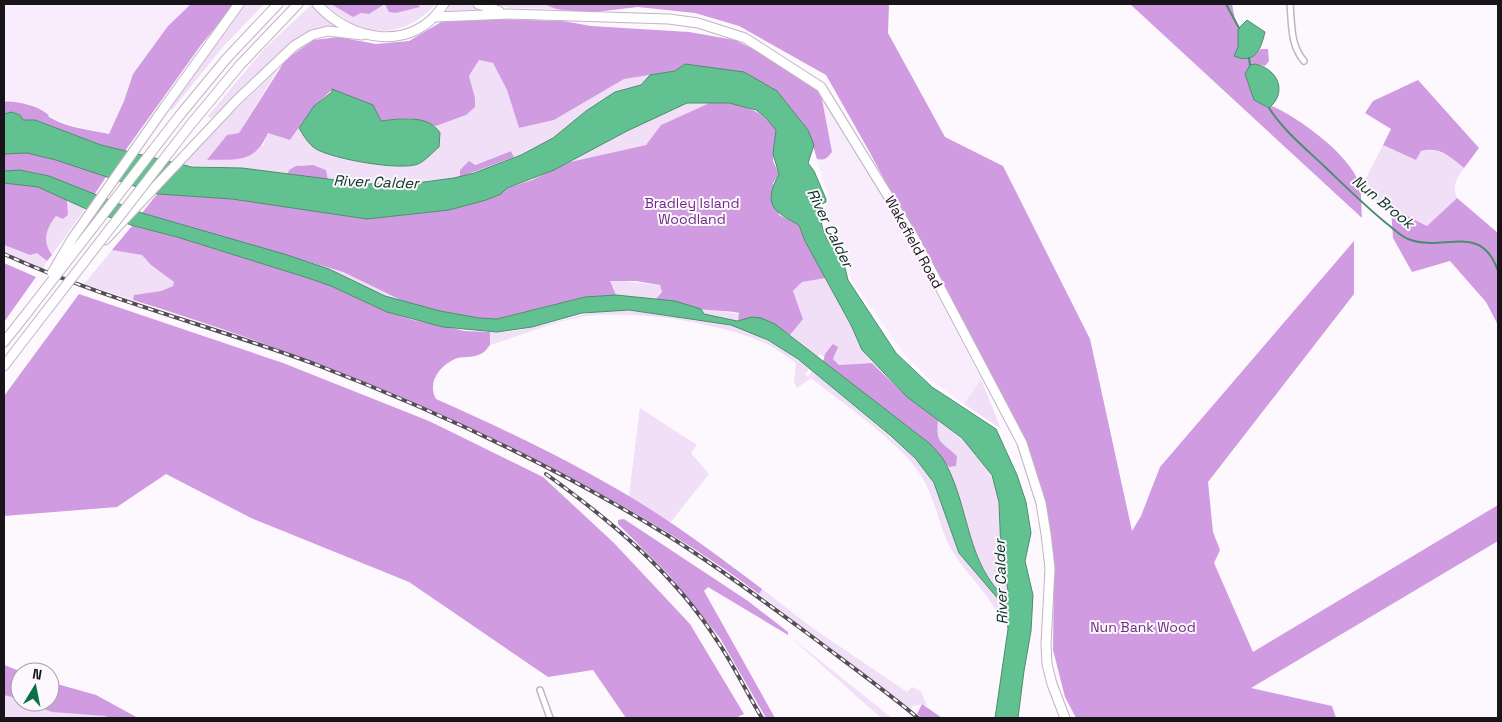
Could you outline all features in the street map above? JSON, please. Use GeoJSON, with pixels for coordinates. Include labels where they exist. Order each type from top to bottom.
{"type":"FeatureCollection","features":[{"type":"Feature","properties":{"kind":"highway"},"geometry":{"type":"LineString","coordinates":[[30,310],[72,240],[239,4]]}},
{"type":"Feature","properties":{"kind":"highway"},"geometry":{"type":"LineString","coordinates":[[4,342],[180,115],[227,58],[278,4]]}},
{"type":"Feature","properties":{"kind":"highway"},"geometry":{"type":"LineString","coordinates":[[4,366],[191,124],[240,65],[298,4]]}},
{"type":"Feature","properties":{"kind":"highway"},"geometry":{"type":"LineString","coordinates":[[317,4],[337,21],[362,35]]}},
{"type":"Feature","properties":{"kind":"highway"},"geometry":{"type":"LineString","coordinates":[[84,262],[204,134],[294,46],[312,35],[328,31],[380,37],[406,34],[436,17],[444,4]]}},
{"type":"Feature","properties":{"kind":"highway","name":"Wakefield Road"},"geometry":{"type":"LineString","coordinates":[[478,4],[509,14]]}},
{"type":"Feature","properties":{"kind":"highway","name":"Wakefield Road"},"geometry":{"type":"LineString","coordinates":[[436,17],[509,14],[669,19],[710,26],[745,38],[821,87],[914,238],[1022,444],[1041,503],[1046,534],[1050,568],[1046,644],[1048,664],[1052,684],[1065,718]]}},
{"type":"Feature","properties":{"kind":"street"},"geometry":{"type":"LineString","coordinates":[[1290,4],[1294,44],[1296,52],[1304,60]]}},
{"type":"Feature","properties":{"kind":"street"},"geometry":{"type":"LineString","coordinates":[[540,690],[550,718]]}},
{"type":"Feature","properties":{"kind":"shaded area"},"geometry":{"type":"Polygon","coordinates":[[[4,4],[191,4],[168,26],[133,74],[110,134],[76,126],[9,101],[4,102],[4,4]]]}},
{"type":"Feature","properties":{"kind":"shaded area"},"geometry":{"type":"Polygon","coordinates":[[[246,4],[264,4],[222,48],[172,110],[169,108],[246,4]]]}},
{"type":"Feature","properties":{"kind":"shaded area"},"geometry":{"type":"Polygon","coordinates":[[[312,4],[338,27],[320,28],[304,34],[276,56],[212,118],[207,117],[264,49],[312,4]]]}},
{"type":"Feature","properties":{"kind":"shaded area"},"geometry":{"type":"Polygon","coordinates":[[[325,4],[331,4],[353,16],[361,13],[369,14],[385,4],[396,13],[420,7],[418,4],[436,4],[409,25],[381,31],[367,29],[353,23],[325,4]]]}},
{"type":"Feature","properties":{"kind":"shaded area"},"geometry":{"type":"Polygon","coordinates":[[[450,4],[469,4],[478,10],[447,11],[450,4]]]}},
{"type":"Feature","properties":{"kind":"shaded area"},"geometry":{"type":"Polygon","coordinates":[[[490,4],[544,4],[556,9],[510,8],[490,4]]]}},
{"type":"Feature","properties":{"kind":"shaded area"},"geometry":{"type":"Polygon","coordinates":[[[1247,20],[1265,32],[1256,54],[1252,57],[1241,58],[1234,56],[1238,47],[1238,29],[1247,20]]]}},
{"type":"Feature","properties":{"kind":"shaded area"},"geometry":{"type":"Polygon","coordinates":[[[479,60],[493,63],[507,90],[519,128],[554,120],[624,79],[650,75],[641,85],[615,92],[586,111],[553,138],[514,157],[511,151],[460,170],[460,177],[379,185],[328,180],[326,170],[317,166],[303,165],[294,168],[289,170],[287,176],[242,168],[183,165],[212,132],[278,69],[239,133],[263,146],[268,133],[290,140],[299,128],[313,147],[337,157],[382,165],[409,166],[418,164],[439,147],[436,126],[466,115],[475,98],[469,76],[479,60]]]}},
{"type":"Feature","properties":{"kind":"shaded area"},"geometry":{"type":"Polygon","coordinates":[[[685,64],[744,72],[777,91],[808,130],[814,145],[808,163],[814,171],[826,199],[826,202],[818,206],[822,225],[828,241],[837,252],[841,252],[848,280],[896,353],[932,387],[996,429],[1017,475],[1026,502],[1031,533],[1025,561],[1033,595],[1031,631],[1018,718],[995,718],[1008,629],[1006,608],[959,553],[934,483],[916,459],[891,436],[798,359],[768,340],[731,325],[629,310],[582,313],[532,327],[497,332],[443,327],[387,312],[331,286],[308,278],[177,237],[134,226],[84,208],[38,187],[4,183],[4,171],[20,170],[49,176],[142,213],[329,269],[385,296],[440,311],[479,318],[497,319],[585,297],[616,295],[675,301],[701,309],[704,314],[737,321],[752,317],[761,318],[775,324],[929,443],[938,453],[946,464],[954,482],[976,553],[984,570],[1007,600],[1008,590],[1001,553],[999,502],[992,475],[962,438],[907,397],[862,350],[851,325],[805,241],[799,225],[782,215],[773,206],[771,200],[772,193],[779,174],[773,154],[776,130],[756,110],[729,103],[687,103],[627,131],[554,170],[507,188],[501,194],[486,200],[449,210],[367,219],[232,199],[158,194],[56,160],[27,153],[4,154],[4,114],[11,112],[20,115],[23,120],[35,120],[101,145],[192,167],[242,168],[367,184],[416,183],[454,178],[474,173],[521,155],[553,138],[586,111],[615,92],[641,85],[650,75],[675,71],[685,64]]]}},
{"type":"Feature","properties":{"kind":"shaded area"},"geometry":{"type":"Polygon","coordinates":[[[1255,64],[1270,71],[1278,82],[1278,95],[1275,102],[1269,108],[1254,100],[1245,74],[1250,65],[1255,64]]]}},
{"type":"Feature","properties":{"kind":"shaded area"},"geometry":{"type":"Polygon","coordinates":[[[332,89],[373,105],[381,121],[413,119],[429,123],[440,133],[439,147],[426,159],[418,164],[409,166],[367,163],[337,157],[316,149],[308,142],[299,128],[314,106],[332,92],[332,89]]]}},
{"type":"Feature","properties":{"kind":"shaded area"},"geometry":{"type":"Polygon","coordinates":[[[822,98],[905,231],[981,379],[964,404],[928,378],[906,356],[851,279],[846,250],[824,208],[829,199],[817,159],[822,161],[832,152],[822,98]]]}},
{"type":"Feature","properties":{"kind":"shaded area"},"geometry":{"type":"Polygon","coordinates":[[[714,101],[661,125],[646,145],[570,162],[675,108],[687,103],[714,101]]]}},
{"type":"Feature","properties":{"kind":"shaded area"},"geometry":{"type":"Polygon","coordinates":[[[1383,145],[1416,160],[1421,151],[1434,150],[1449,157],[1464,168],[1456,183],[1457,198],[1427,226],[1359,192],[1383,145]]]}},
{"type":"Feature","properties":{"kind":"shaded area"},"geometry":{"type":"Polygon","coordinates":[[[67,200],[85,209],[52,255],[47,245],[46,235],[56,216],[63,219],[68,215],[67,200]]]}},
{"type":"Feature","properties":{"kind":"shaded area"},"geometry":{"type":"Polygon","coordinates":[[[4,245],[30,255],[36,252],[47,261],[43,269],[4,252],[4,245]]]}},
{"type":"Feature","properties":{"kind":"shaded area"},"geometry":{"type":"Polygon","coordinates":[[[112,250],[142,255],[151,265],[174,282],[173,286],[161,291],[135,295],[133,300],[84,284],[112,250]]]}},
{"type":"Feature","properties":{"kind":"shaded area"},"geometry":{"type":"Polygon","coordinates":[[[329,269],[343,272],[407,303],[385,296],[329,269]]]}},
{"type":"Feature","properties":{"kind":"shaded area"},"geometry":{"type":"Polygon","coordinates":[[[826,278],[862,350],[872,363],[839,365],[833,360],[836,352],[825,354],[824,357],[820,354],[817,357],[790,335],[803,318],[793,292],[802,282],[826,278]]]}},
{"type":"Feature","properties":{"kind":"shaded area"},"geometry":{"type":"Polygon","coordinates":[[[610,281],[660,285],[662,292],[656,299],[616,295],[610,281]]]}},
{"type":"Feature","properties":{"kind":"shaded area"},"geometry":{"type":"Polygon","coordinates":[[[701,308],[739,314],[737,322],[704,314],[701,308]]]}},
{"type":"Feature","properties":{"kind":"shaded area"},"geometry":{"type":"Polygon","coordinates":[[[612,309],[697,321],[724,322],[756,334],[786,352],[809,369],[805,374],[808,377],[812,371],[916,459],[939,492],[959,553],[1006,608],[1007,619],[1000,619],[990,600],[953,552],[927,486],[913,465],[887,438],[811,378],[797,388],[794,382],[796,363],[770,345],[741,334],[696,323],[647,316],[601,315],[581,317],[546,326],[490,345],[490,332],[521,330],[612,309]]]}},
{"type":"Feature","properties":{"kind":"shaded area"},"geometry":{"type":"Polygon","coordinates":[[[981,379],[1001,429],[964,404],[981,379]]]}},
{"type":"Feature","properties":{"kind":"shaded area"},"geometry":{"type":"Polygon","coordinates":[[[640,408],[697,445],[691,453],[709,474],[670,523],[629,496],[640,408]]]}},
{"type":"Feature","properties":{"kind":"shaded area"},"geometry":{"type":"Polygon","coordinates":[[[938,420],[959,436],[977,455],[985,465],[996,488],[1000,507],[1001,551],[1008,588],[1007,600],[989,578],[977,554],[946,463],[949,467],[957,456],[938,438],[938,420]]]}},
{"type":"Feature","properties":{"kind":"shaded area"},"geometry":{"type":"Polygon","coordinates":[[[762,589],[811,627],[907,692],[912,687],[921,691],[927,706],[922,704],[913,706],[910,709],[759,594],[762,589]]]}},
{"type":"Feature","properties":{"kind":"shaded area"},"geometry":{"type":"Polygon","coordinates":[[[788,635],[892,718],[881,718],[788,635]]]}},
{"type":"Feature","properties":{"kind":"shaded area"},"geometry":{"type":"Polygon","coordinates":[[[4,665],[10,667],[10,712],[60,712],[60,685],[96,695],[138,718],[4,718],[4,665]]]}},
{"type":"Feature","properties":{"kind":"green space"},"geometry":{"type":"Polygon","coordinates":[[[191,4],[235,4],[201,45],[125,151],[101,145],[35,120],[23,120],[20,115],[11,112],[4,114],[4,102],[19,103],[42,110],[49,117],[65,124],[109,134],[124,101],[133,74],[168,26],[191,4]]]}},
{"type":"Feature","properties":{"kind":"green space"},"geometry":{"type":"Polygon","coordinates":[[[331,4],[385,4],[369,14],[361,13],[353,17],[331,4]]]}},
{"type":"Feature","properties":{"kind":"green space"},"geometry":{"type":"Polygon","coordinates":[[[385,4],[418,4],[420,7],[396,13],[389,12],[385,4]]]}},
{"type":"Feature","properties":{"kind":"green space","name":"Nun Bank Wood"},"geometry":{"type":"Polygon","coordinates":[[[544,4],[889,4],[888,33],[945,137],[1003,166],[1090,339],[1132,531],[1141,516],[1160,467],[1354,241],[1354,294],[1208,482],[1213,532],[1220,550],[1214,563],[1253,652],[1498,505],[1498,541],[1251,688],[1332,706],[1336,718],[1076,718],[1065,697],[1053,650],[1054,563],[1039,484],[1021,435],[869,151],[826,75],[739,26],[695,13],[638,7],[587,13],[556,9],[544,4]]]}},
{"type":"Feature","properties":{"kind":"green space"},"geometry":{"type":"Polygon","coordinates":[[[1130,4],[1232,4],[1239,28],[1238,47],[1250,58],[1261,49],[1268,49],[1269,61],[1265,66],[1256,64],[1245,74],[1254,100],[1269,108],[1272,106],[1296,119],[1322,138],[1345,160],[1359,183],[1362,218],[1130,4]]]}},
{"type":"Feature","properties":{"kind":"green space"},"geometry":{"type":"Polygon","coordinates":[[[458,18],[563,21],[591,26],[689,32],[735,40],[759,52],[814,87],[821,94],[832,152],[822,160],[817,159],[808,130],[777,91],[685,64],[675,71],[624,79],[554,120],[519,128],[507,90],[493,63],[479,60],[469,76],[475,98],[475,107],[466,115],[436,126],[409,118],[381,121],[332,90],[314,106],[290,140],[268,133],[263,143],[251,155],[236,159],[207,160],[227,135],[239,133],[286,59],[314,40],[338,37],[376,44],[409,41],[443,21],[458,18]]]}},
{"type":"Feature","properties":{"kind":"green space"},"geometry":{"type":"Polygon","coordinates":[[[1418,80],[1479,148],[1464,168],[1439,151],[1421,151],[1416,160],[1383,145],[1391,129],[1365,113],[1373,101],[1418,80]]]}},
{"type":"Feature","properties":{"kind":"green space","name":"Bradley Island Woodland"},"geometry":{"type":"Polygon","coordinates":[[[714,101],[749,108],[764,117],[776,130],[773,161],[779,174],[773,183],[779,215],[799,225],[805,241],[826,278],[802,282],[793,291],[803,319],[790,335],[777,326],[760,319],[738,320],[739,313],[699,309],[656,299],[662,292],[660,285],[636,281],[610,281],[616,295],[585,297],[497,319],[479,318],[440,311],[407,303],[343,272],[142,213],[157,194],[232,199],[367,219],[449,210],[486,200],[501,194],[507,188],[532,180],[570,162],[646,145],[661,125],[714,101]]]}},
{"type":"Feature","properties":{"kind":"green space"},"geometry":{"type":"Polygon","coordinates":[[[511,151],[514,157],[460,177],[460,170],[469,161],[475,165],[511,151]]]}},
{"type":"Feature","properties":{"kind":"green space"},"geometry":{"type":"Polygon","coordinates":[[[15,152],[50,157],[106,177],[94,195],[40,174],[4,171],[4,154],[15,152]]]}},
{"type":"Feature","properties":{"kind":"green space"},"geometry":{"type":"Polygon","coordinates":[[[313,165],[326,170],[328,180],[287,176],[289,170],[296,166],[313,165]]]}},
{"type":"Feature","properties":{"kind":"green space"},"geometry":{"type":"Polygon","coordinates":[[[4,183],[38,187],[67,200],[68,215],[63,219],[56,216],[46,235],[47,245],[52,255],[47,261],[37,253],[30,255],[4,245],[4,183]]]}},
{"type":"Feature","properties":{"kind":"green space"},"geometry":{"type":"Polygon","coordinates":[[[1457,198],[1498,233],[1498,325],[1486,302],[1450,261],[1412,272],[1393,238],[1391,208],[1427,226],[1457,198]]]}},
{"type":"Feature","properties":{"kind":"green space"},"geometry":{"type":"Polygon","coordinates":[[[132,226],[177,237],[308,278],[331,286],[387,312],[413,320],[465,331],[490,332],[490,345],[483,352],[475,356],[455,359],[444,366],[434,381],[433,387],[436,399],[537,446],[610,485],[683,531],[762,589],[759,594],[692,547],[645,519],[573,479],[466,426],[358,379],[247,338],[133,300],[134,295],[161,291],[173,286],[174,282],[151,265],[142,255],[112,250],[132,226]]]}},
{"type":"Feature","properties":{"kind":"green space"},"geometry":{"type":"Polygon","coordinates":[[[4,263],[36,277],[4,322],[4,263]]]}},
{"type":"Feature","properties":{"kind":"green space"},"geometry":{"type":"Polygon","coordinates":[[[79,294],[283,363],[429,421],[543,477],[614,543],[690,624],[744,714],[735,718],[626,718],[593,670],[548,677],[409,582],[251,518],[166,474],[117,507],[4,516],[4,396],[79,294]]]}},
{"type":"Feature","properties":{"kind":"green space"},"geometry":{"type":"Polygon","coordinates":[[[833,344],[838,347],[833,359],[839,365],[872,363],[907,397],[938,420],[940,441],[957,456],[956,466],[949,467],[929,443],[823,362],[825,354],[833,344]]]}},
{"type":"Feature","properties":{"kind":"green space"},"geometry":{"type":"Polygon","coordinates":[[[624,519],[748,601],[788,632],[788,635],[708,587],[704,591],[775,718],[766,718],[720,638],[669,575],[618,524],[618,520],[624,519]]]}},
{"type":"Feature","properties":{"kind":"green space"},"geometry":{"type":"Polygon","coordinates":[[[4,665],[10,667],[10,696],[4,695],[4,665]]]}},
{"type":"Feature","properties":{"kind":"green space"},"geometry":{"type":"Polygon","coordinates":[[[60,685],[96,695],[138,718],[109,718],[105,716],[52,712],[60,712],[60,685]]]}},
{"type":"Feature","properties":{"kind":"green space"},"geometry":{"type":"Polygon","coordinates":[[[922,704],[942,718],[922,718],[917,714],[922,704]]]}},
{"type":"Feature","properties":{"kind":"waterway","name":"Nun Brook"},"geometry":{"type":"LineString","coordinates":[[1226,4],[1239,28]]}},
{"type":"Feature","properties":{"kind":"waterway","name":"Nun Brook"},"geometry":{"type":"LineString","coordinates":[[1249,58],[1250,65]]}},
{"type":"Feature","properties":{"kind":"waterway","name":"Nun Brook"},"geometry":{"type":"LineString","coordinates":[[1269,108],[1302,146],[1402,236],[1421,242],[1460,242],[1482,247],[1491,256],[1498,271]]}},
{"type":"Feature","properties":{"kind":"railway"},"geometry":{"type":"LineString","coordinates":[[4,254],[120,299],[317,365],[407,401],[540,463],[625,510],[703,558],[877,685],[918,718]]}},
{"type":"Feature","properties":{"kind":"railway"},"geometry":{"type":"LineString","coordinates":[[546,474],[617,529],[662,571],[701,617],[730,660],[762,718]]}},
{"type":"Feature","properties":{"kind":"water label","name":"River Calder"},"geometry":{"type":"Point","coordinates":[376,182]}},
{"type":"Feature","properties":{"kind":"water label","name":"River Calder"},"geometry":{"type":"Point","coordinates":[830,228]}},
{"type":"Feature","properties":{"kind":"water label","name":"River Calder"},"geometry":{"type":"Point","coordinates":[1001,582]}}]}
